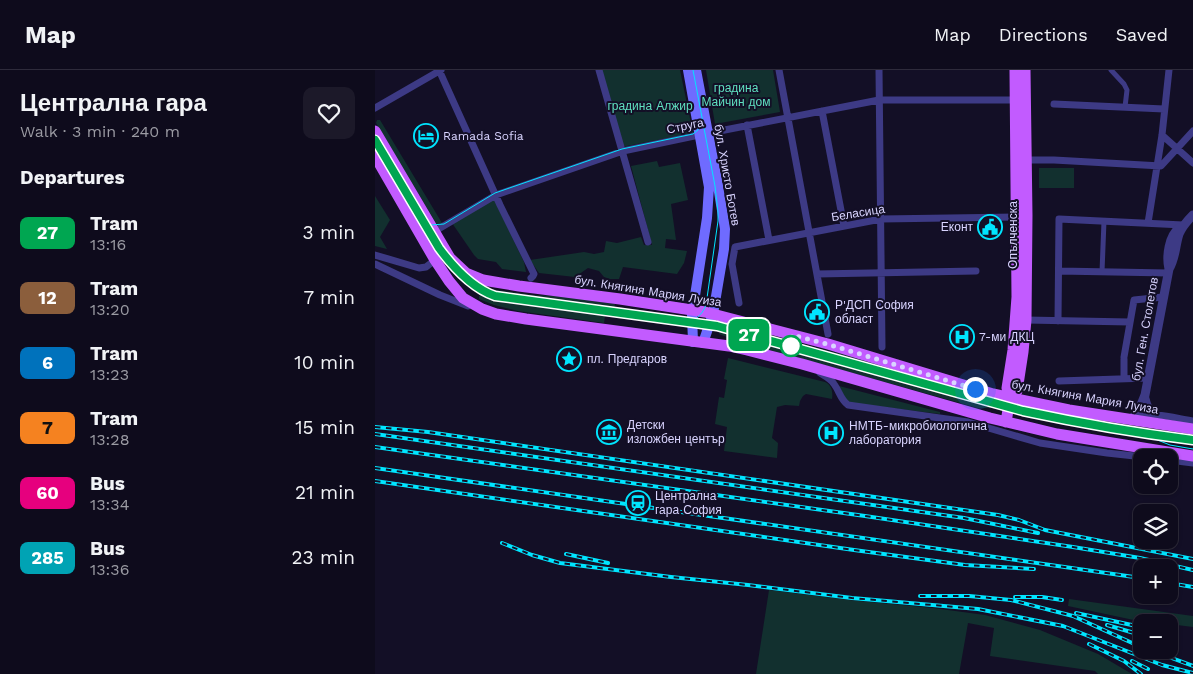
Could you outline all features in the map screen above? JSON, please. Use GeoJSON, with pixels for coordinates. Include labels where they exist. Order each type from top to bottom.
{"type":"FeatureCollection","features":[{"type":"Feature","properties":{"kind":"main road","name":"бул. Христо Ботев"},"geometry":{"type":"LineString","coordinates":[[687,70],[718,186],[725,229],[724,249],[713,314],[698,342]]}},
{"type":"Feature","properties":{"kind":"main road","name":"бул. Христо Ботев"},"geometry":{"type":"LineString","coordinates":[[696,70],[708,180],[708,203],[692,310],[698,342]]}},
{"type":"Feature","properties":{"kind":"main road","name":"Опълченска"},"geometry":{"type":"LineString","coordinates":[[1011,398],[1007,388],[1013,350],[1017,297],[1015,70]]}},
{"type":"Feature","properties":{"kind":"main road","name":"Опълченска"},"geometry":{"type":"LineString","coordinates":[[1006,422],[1011,398],[1017,391],[1026,320],[1025,70]]}},
{"type":"Feature","properties":{"kind":"main road","name":"бул. Княгиня Мария Луиза"},"geometry":{"type":"LineString","coordinates":[[375,131],[450,258],[466,273],[475,278],[713,314],[827,344],[975,389],[1011,398],[1069,410],[1193,429]]}},
{"type":"Feature","properties":{"kind":"main road"},"geometry":{"type":"LineString","coordinates":[[375,156],[449,282],[463,298],[482,309],[496,314],[526,319],[738,348],[802,364],[1006,422],[1057,434],[1193,456]]}},
{"type":"Feature","properties":{"kind":"street"},"geometry":{"type":"LineString","coordinates":[[375,108],[439,70],[495,195],[534,274],[531,278]]}},
{"type":"Feature","properties":{"kind":"street"},"geometry":{"type":"LineString","coordinates":[[599,70],[648,242]]}},
{"type":"Feature","properties":{"kind":"street"},"geometry":{"type":"LineString","coordinates":[[779,70],[828,334]]}},
{"type":"Feature","properties":{"kind":"street"},"geometry":{"type":"LineString","coordinates":[[879,70],[882,347]]}},
{"type":"Feature","properties":{"kind":"street"},"geometry":{"type":"LineString","coordinates":[[1111,70],[1127,90],[1125,107]]}},
{"type":"Feature","properties":{"kind":"street"},"geometry":{"type":"LineString","coordinates":[[1148,223],[1170,72]]}},
{"type":"Feature","properties":{"kind":"street","name":"Струга"},"geometry":{"type":"LineString","coordinates":[[435,231],[495,195],[622,150],[879,100],[1015,100]]}},
{"type":"Feature","properties":{"kind":"street"},"geometry":{"type":"LineString","coordinates":[[1054,104],[1165,109]]}},
{"type":"Feature","properties":{"kind":"street"},"geometry":{"type":"LineString","coordinates":[[822,111],[844,226]]}},
{"type":"Feature","properties":{"kind":"street"},"geometry":{"type":"LineString","coordinates":[[747,125],[769,240]]}},
{"type":"Feature","properties":{"kind":"street"},"geometry":{"type":"LineString","coordinates":[[1026,160],[1161,166],[1193,131]]}},
{"type":"Feature","properties":{"kind":"street"},"geometry":{"type":"LineString","coordinates":[[1162,135],[1193,163]]}},
{"type":"Feature","properties":{"kind":"street","name":"бул. Ген. Столетов"},"geometry":{"type":"LineString","coordinates":[[1131,420],[1139,410],[1145,395],[1168,271],[1167,262],[1173,233],[1193,215]]}},
{"type":"Feature","properties":{"kind":"street","name":"Беласица"},"geometry":{"type":"LineString","coordinates":[[739,303],[732,264],[735,247],[881,219],[1016,217]]}},
{"type":"Feature","properties":{"kind":"street"},"geometry":{"type":"LineString","coordinates":[[1058,321],[1059,219],[1184,225]]}},
{"type":"Feature","properties":{"kind":"street"},"geometry":{"type":"LineString","coordinates":[[1102,272],[1104,221]]}},
{"type":"Feature","properties":{"kind":"street"},"geometry":{"type":"LineString","coordinates":[[375,254],[419,268],[426,267],[435,260]]}},
{"type":"Feature","properties":{"kind":"street"},"geometry":{"type":"LineString","coordinates":[[375,264],[440,295],[482,309]]}},
{"type":"Feature","properties":{"kind":"street"},"geometry":{"type":"LineString","coordinates":[[817,274],[976,271]]}},
{"type":"Feature","properties":{"kind":"street"},"geometry":{"type":"LineString","coordinates":[[1059,271],[1168,271]]}},
{"type":"Feature","properties":{"kind":"street"},"geometry":{"type":"LineString","coordinates":[[1125,378],[1124,358],[1134,300],[1163,297]]}},
{"type":"Feature","properties":{"kind":"street"},"geometry":{"type":"LineString","coordinates":[[1026,320],[1130,322]]}},
{"type":"Feature","properties":{"kind":"street"},"geometry":{"type":"LineString","coordinates":[[802,364],[827,377],[836,387],[840,397],[848,405],[968,422],[1040,442],[1133,456]]}},
{"type":"Feature","properties":{"kind":"street"},"geometry":{"type":"LineString","coordinates":[[1059,381],[1148,378]]}},
{"type":"Feature","properties":{"kind":"street"},"geometry":{"type":"LineString","coordinates":[[1145,395],[1149,408],[1155,414]]}},
{"type":"Feature","properties":{"kind":"street"},"geometry":{"type":"LineString","coordinates":[[1131,420],[1144,415],[1155,414],[1193,421]]}},
{"type":"Feature","properties":{"kind":"street"},"geometry":{"type":"LineString","coordinates":[[1178,461],[1193,463]]}},
{"type":"Feature","properties":{"kind":"green space","name":"градина Алжир"},"geometry":{"type":"Polygon","coordinates":[[[601,70],[680,70],[693,133],[622,147],[601,70]]]}},
{"type":"Feature","properties":{"kind":"green space","name":"градина Майчин дом"},"geometry":{"type":"Polygon","coordinates":[[[706,70],[773,70],[780,112],[715,124],[706,70]]]}},
{"type":"Feature","properties":{"kind":"green space"},"geometry":{"type":"Polygon","coordinates":[[[377,120],[380,120],[442,223],[436,223],[376,123],[377,120]]]}},
{"type":"Feature","properties":{"kind":"green space"},"geometry":{"type":"Polygon","coordinates":[[[657,161],[659,167],[680,163],[688,200],[671,204],[676,240],[666,239],[665,248],[687,251],[684,263],[677,274],[623,267],[619,279],[604,277],[599,271],[588,268],[575,277],[539,273],[530,260],[584,252],[594,254],[604,252],[606,241],[617,243],[641,237],[644,245],[652,245],[631,166],[657,161]]]}},
{"type":"Feature","properties":{"kind":"green space"},"geometry":{"type":"Polygon","coordinates":[[[1039,168],[1074,168],[1074,188],[1039,188],[1039,168]]]}},
{"type":"Feature","properties":{"kind":"green space"},"geometry":{"type":"Polygon","coordinates":[[[375,196],[390,220],[380,237],[387,249],[375,246],[375,196]]]}},
{"type":"Feature","properties":{"kind":"green space"},"geometry":{"type":"Polygon","coordinates":[[[494,199],[524,262],[526,272],[502,269],[496,262],[478,259],[452,223],[494,199]]]}},
{"type":"Feature","properties":{"kind":"green space"},"geometry":{"type":"Polygon","coordinates":[[[488,290],[534,295],[562,296],[615,304],[614,311],[495,294],[489,292],[488,290]]]}},
{"type":"Feature","properties":{"kind":"green space"},"geometry":{"type":"Polygon","coordinates":[[[481,295],[492,301],[605,316],[604,323],[518,311],[479,299],[481,295]]]}},
{"type":"Feature","properties":{"kind":"green space"},"geometry":{"type":"Polygon","coordinates":[[[720,332],[992,408],[978,408],[745,343],[721,335],[719,334],[720,332]]]}},
{"type":"Feature","properties":{"kind":"green space"},"geometry":{"type":"Polygon","coordinates":[[[801,346],[847,355],[996,400],[1000,403],[819,353],[801,346]]]}},
{"type":"Feature","properties":{"kind":"green space"},"geometry":{"type":"Polygon","coordinates":[[[728,358],[825,382],[831,389],[832,399],[806,394],[800,401],[799,406],[785,405],[777,407],[772,438],[778,443],[777,458],[724,451],[727,427],[715,424],[719,397],[724,398],[727,380],[724,379],[728,358]]]}},
{"type":"Feature","properties":{"kind":"green space"},"geometry":{"type":"Polygon","coordinates":[[[839,386],[940,412],[940,414],[851,403],[846,401],[839,386]]]}},
{"type":"Feature","properties":{"kind":"green space"},"geometry":{"type":"Polygon","coordinates":[[[769,590],[985,615],[1040,630],[1098,654],[1132,674],[1098,674],[1095,671],[990,656],[994,628],[968,623],[959,674],[756,674],[769,590]]]}},
{"type":"Feature","properties":{"kind":"green space"},"geometry":{"type":"Polygon","coordinates":[[[1069,599],[1193,616],[1193,627],[1178,625],[1178,614],[1133,614],[1133,620],[1068,606],[1069,599]]]}},
{"type":"Feature","properties":{"kind":"tram line"},"geometry":{"type":"LineString","coordinates":[[375,147],[441,256],[458,275],[479,292],[494,299],[684,324],[697,318],[706,305],[718,221],[715,186],[693,70]]}},
{"type":"Feature","properties":{"kind":"tram line"},"geometry":{"type":"LineString","coordinates":[[422,220],[431,225],[444,224],[495,193],[622,149],[693,134],[701,125]]}},
{"type":"Feature","properties":{"kind":"tram line","name":"27"},"geometry":{"type":"LineString","coordinates":[[375,140],[449,262],[457,271],[486,293],[495,296],[717,326],[1023,411],[1054,418],[1193,440]]}},
{"type":"Feature","properties":{"kind":"tram line"},"geometry":{"type":"LineString","coordinates":[[1158,436],[1193,440]]}},
{"type":"Feature","properties":{"kind":"tram line"},"geometry":{"type":"LineString","coordinates":[[1155,439],[1170,445],[1193,449]]}},
{"type":"Feature","properties":{"kind":"railway"},"geometry":{"type":"LineString","coordinates":[[375,427],[428,432],[998,515],[1019,520],[1045,530],[1193,559]]}},
{"type":"Feature","properties":{"kind":"railway"},"geometry":{"type":"LineString","coordinates":[[375,434],[964,518],[1038,533]]}},
{"type":"Feature","properties":{"kind":"railway"},"geometry":{"type":"LineString","coordinates":[[375,447],[1073,547],[1140,558],[1193,570]]}},
{"type":"Feature","properties":{"kind":"railway"},"geometry":{"type":"LineString","coordinates":[[375,468],[1133,577]]}},
{"type":"Feature","properties":{"kind":"railway"},"geometry":{"type":"LineString","coordinates":[[375,481],[965,565],[1034,569]]}},
{"type":"Feature","properties":{"kind":"railway"},"geometry":{"type":"LineString","coordinates":[[502,543],[532,555],[560,563],[852,598],[978,609],[1063,626],[1162,665],[1193,673]]}},
{"type":"Feature","properties":{"kind":"railway"},"geometry":{"type":"LineString","coordinates":[[566,554],[608,563]]}},
{"type":"Feature","properties":{"kind":"railway"},"geometry":{"type":"LineString","coordinates":[[1178,584],[1193,587]]}},
{"type":"Feature","properties":{"kind":"railway"},"geometry":{"type":"LineString","coordinates":[[920,596],[969,596],[1011,600],[1073,616],[1133,643]]}},
{"type":"Feature","properties":{"kind":"railway"},"geometry":{"type":"LineString","coordinates":[[1015,597],[1042,597],[1062,600]]}},
{"type":"Feature","properties":{"kind":"railway"},"geometry":{"type":"LineString","coordinates":[[1076,613],[1133,625]]}},
{"type":"Feature","properties":{"kind":"railway"},"geometry":{"type":"LineString","coordinates":[[1107,625],[1133,633]]}},
{"type":"Feature","properties":{"kind":"railway"},"geometry":{"type":"LineString","coordinates":[[1089,644],[1124,661],[1141,674]]}},
{"type":"Feature","properties":{"kind":"railway"},"geometry":{"type":"LineString","coordinates":[[1174,659],[1193,666]]}},
{"type":"Feature","properties":{"kind":"railway"},"geometry":{"type":"LineString","coordinates":[[1132,661],[1148,669]]}},
{"type":"Feature","properties":{"kind":"place","name":"Ramada Sofia"},"geometry":{"type":"Point","coordinates":[426,136]}},
{"type":"Feature","properties":{"kind":"place","name":"Еконт"},"geometry":{"type":"Point","coordinates":[990,227]}},
{"type":"Feature","properties":{"kind":"place","name":"Р'ДСП София област"},"geometry":{"type":"Point","coordinates":[817,312]}},
{"type":"Feature","properties":{"kind":"place","name":"7-ми ДКЦ"},"geometry":{"type":"Point","coordinates":[962,337]}},
{"type":"Feature","properties":{"kind":"place","name":"пл. Предгаров"},"geometry":{"type":"Point","coordinates":[569,359]}},
{"type":"Feature","properties":{"kind":"place","name":"Детски изложбен център"},"geometry":{"type":"Point","coordinates":[609,432]}},
{"type":"Feature","properties":{"kind":"place","name":"НМТБ-микробиологична лаборатория"},"geometry":{"type":"Point","coordinates":[831,433]}},
{"type":"Feature","properties":{"kind":"place","name":"Централна гара София"},"geometry":{"type":"Point","coordinates":[638,503]}},
{"type":"Feature","properties":{"kind":"route"},"geometry":{"type":"LineString","coordinates":[[791,346],[792,335],[975,389]]}}]}
